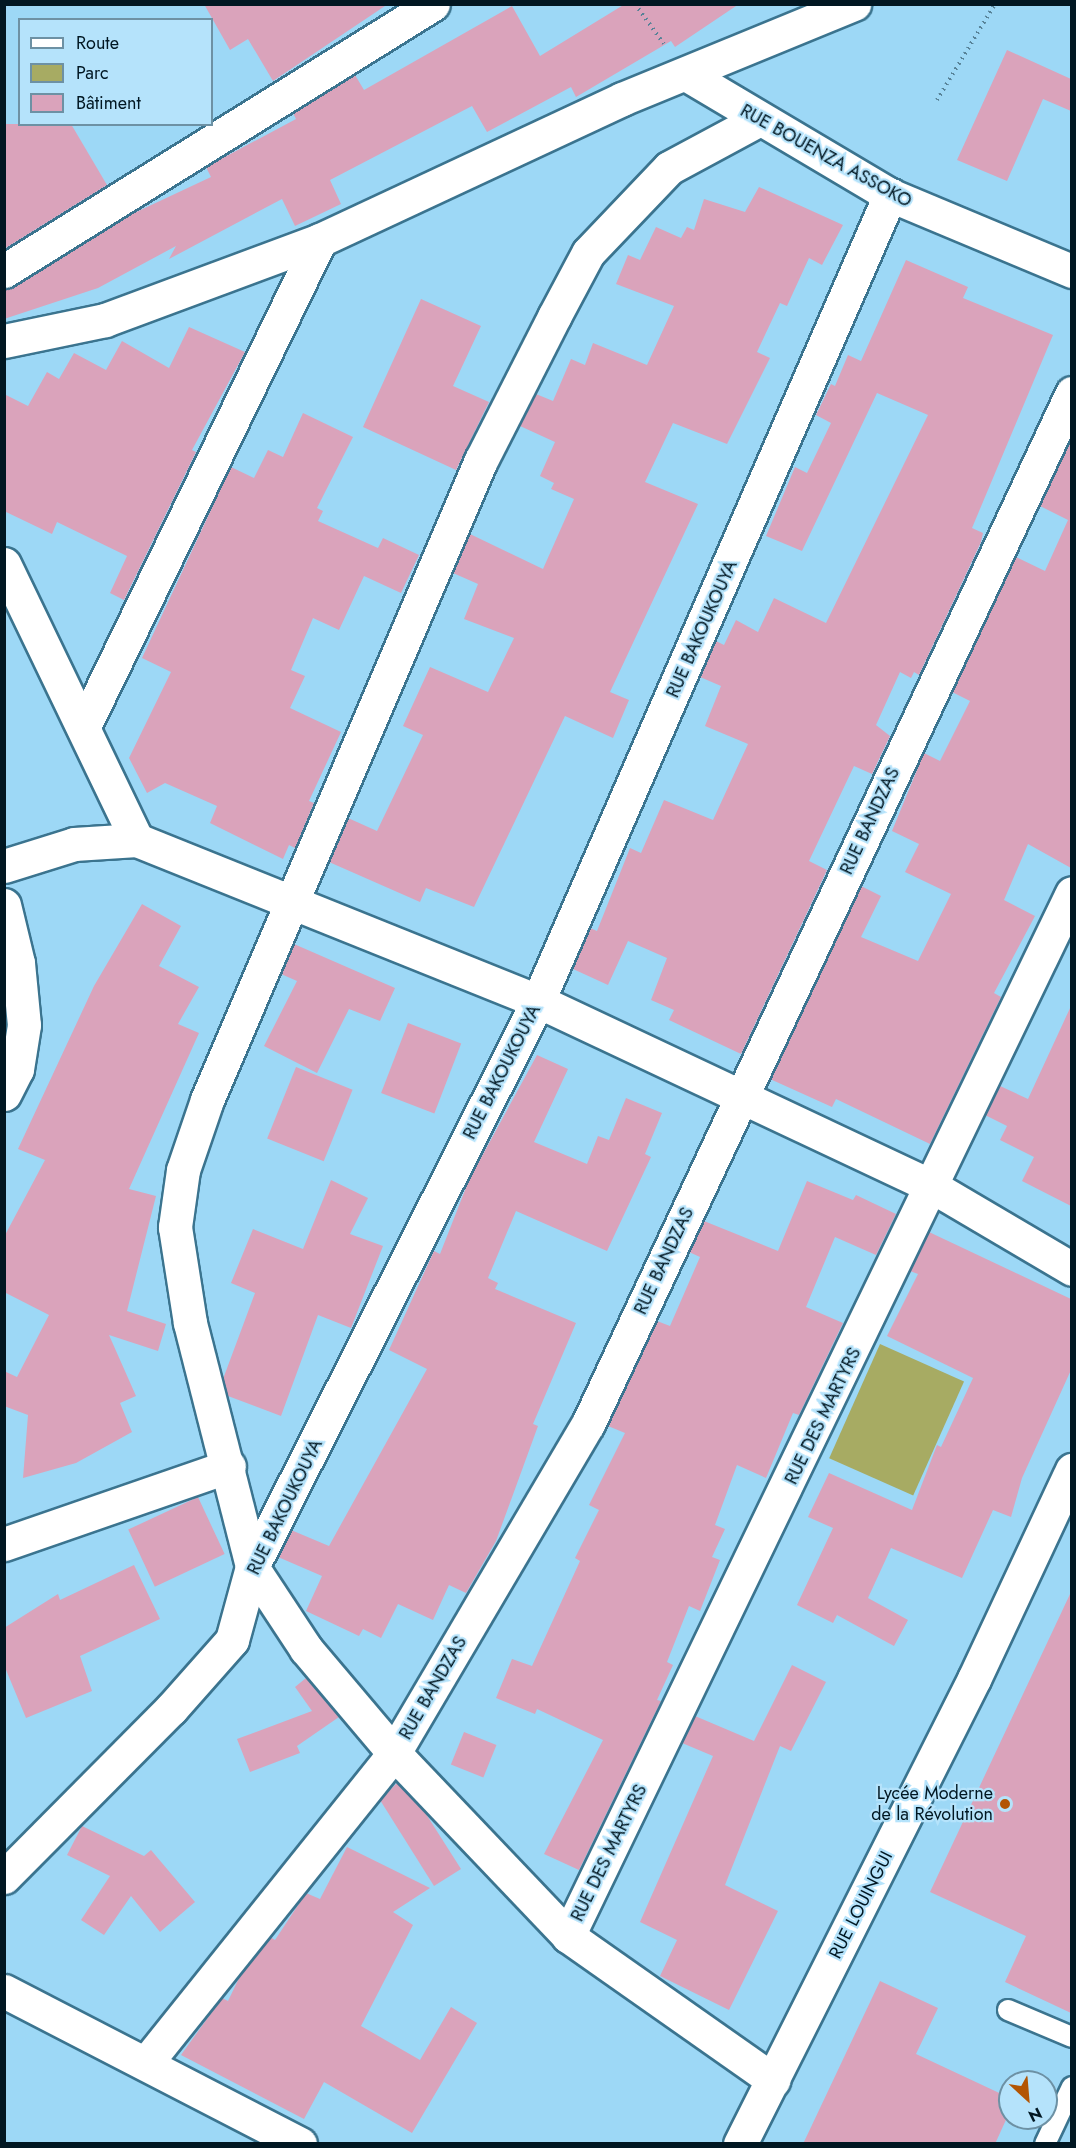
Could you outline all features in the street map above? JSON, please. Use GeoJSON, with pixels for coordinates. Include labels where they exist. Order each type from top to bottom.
{"type":"FeatureCollection","features":[{"type":"Feature","properties":{"kind":"street"},"geometry":{"type":"LineString","coordinates":[[4,271],[433,4]]}},
{"type":"Feature","properties":{"kind":"street"},"geometry":{"type":"LineString","coordinates":[[4,341],[105,320],[320,240],[686,74],[854,4]]}},
{"type":"Feature","properties":{"kind":"street","name":"RUE BOUENZA ASSOKO"},"geometry":{"type":"LineString","coordinates":[[686,74],[758,120],[890,195],[1071,271]]}},
{"type":"Feature","properties":{"kind":"street"},"geometry":{"type":"LineString","coordinates":[[758,120],[669,168],[588,253],[481,460],[296,900],[207,1100],[183,1170],[175,1227],[190,1323],[229,1466],[252,1568],[306,1649],[394,1753],[568,1936],[773,2080]]}},
{"type":"Feature","properties":{"kind":"street","name":"RUE BAKOUKOUYA"},"geometry":{"type":"LineString","coordinates":[[4,1877],[171,1709],[232,1640],[252,1568],[538,1000],[890,195]]}},
{"type":"Feature","properties":{"kind":"street"},"geometry":{"type":"LineString","coordinates":[[85,724],[320,240]]}},
{"type":"Feature","properties":{"kind":"street","name":"RUE BANDZAS"},"geometry":{"type":"LineString","coordinates":[[146,2063],[394,1753],[588,1424],[1071,393]]}},
{"type":"Feature","properties":{"kind":"street"},"geometry":{"type":"LineString","coordinates":[[4,564],[85,724],[137,840]]}},
{"type":"Feature","properties":{"kind":"street"},"geometry":{"type":"LineString","coordinates":[[4,866],[74,844],[137,840],[296,900],[538,1000],[739,1098],[933,1187],[1071,1269]]}},
{"type":"Feature","properties":{"kind":"street","name":"RUE DES MARTYRS"},"geometry":{"type":"LineString","coordinates":[[568,1936],[933,1187],[1071,893]]}},
{"type":"Feature","properties":{"kind":"street"},"geometry":{"type":"LineString","coordinates":[[4,905],[18,963],[24,1025],[17,1069],[4,1094]]}},
{"type":"Feature","properties":{"kind":"street"},"geometry":{"type":"LineString","coordinates":[[4,1544],[229,1466]]}},
{"type":"Feature","properties":{"kind":"street","name":"RUE LOUINGUI"},"geometry":{"type":"LineString","coordinates":[[740,2144],[974,1679],[1071,1470]]}},
{"type":"Feature","properties":{"kind":"street"},"geometry":{"type":"LineString","coordinates":[[4,1991],[300,2144]]}},
{"type":"Feature","properties":{"kind":"lane"},"geometry":{"type":"LineString","coordinates":[[1008,2010],[1071,2037]]}},
{"type":"Feature","properties":{"kind":"lane"},"geometry":{"type":"LineString","coordinates":[[1045,2144],[1071,2087]]}},
{"type":"Feature","properties":{"kind":"path"},"geometry":{"type":"LineString","coordinates":[[635,4],[686,74]]}},
{"type":"Feature","properties":{"kind":"path"},"geometry":{"type":"LineString","coordinates":[[937,100],[995,4]]}},
{"type":"Feature","properties":{"kind":"green space"},"geometry":{"type":"Polygon","coordinates":[[[880,1344],[964,1381],[913,1496],[829,1458],[880,1344]]]}},
{"type":"Feature","properties":{"kind":"building"},"geometry":{"type":"Polygon","coordinates":[[[204,4],[388,4],[273,81],[248,39],[230,50],[204,4]]]}},
{"type":"Feature","properties":{"kind":"building"},"geometry":{"type":"Polygon","coordinates":[[[625,4],[739,4],[675,47],[671,41],[576,97],[571,87],[487,132],[472,106],[330,180],[341,204],[295,226],[282,199],[169,259],[176,246],[98,288],[4,319],[4,290],[130,215],[211,177],[206,167],[296,119],[293,113],[355,75],[364,90],[512,6],[540,56],[625,4]]]}},
{"type":"Feature","properties":{"kind":"building"},"geometry":{"type":"Polygon","coordinates":[[[1007,50],[1071,79],[1071,111],[1043,99],[1007,181],[957,160],[1007,50]]]}},
{"type":"Feature","properties":{"kind":"building"},"geometry":{"type":"Polygon","coordinates":[[[4,124],[72,126],[107,185],[4,249],[4,124]]]}},
{"type":"Feature","properties":{"kind":"building"},"geometry":{"type":"Polygon","coordinates":[[[759,187],[843,225],[822,265],[809,258],[787,306],[780,303],[757,352],[770,358],[727,444],[673,423],[645,482],[698,504],[610,692],[629,700],[613,738],[565,716],[474,907],[426,888],[420,902],[329,862],[348,818],[377,831],[423,735],[403,726],[430,667],[488,692],[514,638],[464,619],[478,584],[453,573],[470,534],[543,569],[574,499],[551,489],[554,483],[540,476],[555,442],[520,426],[536,394],[553,401],[571,359],[585,365],[593,343],[647,365],[674,306],[616,284],[628,255],[640,260],[656,227],[681,238],[687,227],[694,230],[704,199],[745,212],[759,187]]]}},
{"type":"Feature","properties":{"kind":"building"},"geometry":{"type":"Polygon","coordinates":[[[906,260],[968,287],[963,298],[1053,335],[972,528],[983,533],[981,542],[919,675],[914,672],[911,678],[900,672],[876,725],[890,736],[872,774],[854,766],[809,861],[827,870],[741,1054],[669,1020],[674,1010],[651,1000],[667,958],[628,941],[608,985],[573,969],[590,928],[597,931],[630,848],[641,853],[664,800],[713,820],[748,744],[705,726],[721,686],[700,677],[716,641],[724,645],[736,620],[758,632],[774,598],[826,623],[928,415],[877,393],[802,551],[766,536],[795,467],[807,473],[831,423],[816,415],[831,384],[835,386],[848,355],[861,361],[906,260]]]}},
{"type":"Feature","properties":{"kind":"building"},"geometry":{"type":"Polygon","coordinates":[[[421,299],[481,326],[453,386],[489,402],[456,470],[363,427],[421,299]]]}},
{"type":"Feature","properties":{"kind":"building"},"geometry":{"type":"Polygon","coordinates":[[[189,327],[245,352],[192,450],[196,452],[124,600],[110,593],[127,556],[57,522],[52,534],[4,511],[4,394],[28,406],[47,372],[59,379],[74,353],[106,370],[122,341],[169,368],[189,327]]]}},
{"type":"Feature","properties":{"kind":"building"},"geometry":{"type":"Polygon","coordinates":[[[303,413],[353,437],[317,508],[323,511],[318,521],[378,548],[383,538],[419,555],[401,593],[364,576],[339,630],[313,618],[291,670],[305,676],[290,708],[341,732],[309,801],[314,803],[295,848],[289,845],[283,859],[210,823],[217,806],[165,783],[147,793],[129,758],[171,672],[142,658],[231,467],[254,478],[268,450],[283,457],[303,413]]]}},
{"type":"Feature","properties":{"kind":"building"},"geometry":{"type":"Polygon","coordinates":[[[1071,438],[1071,868],[1028,844],[1004,900],[1035,916],[994,993],[1001,997],[930,1144],[836,1099],[832,1107],[770,1079],[861,886],[881,896],[861,937],[918,961],[951,894],[905,872],[919,844],[892,831],[924,753],[940,761],[970,701],[952,692],[1016,557],[1045,571],[1068,520],[1040,506],[1071,438]]]}},
{"type":"Feature","properties":{"kind":"building"},"geometry":{"type":"Polygon","coordinates":[[[142,904],[181,926],[159,966],[199,987],[178,1024],[199,1033],[129,1189],[156,1196],[127,1311],[166,1324],[158,1351],[109,1335],[136,1396],[120,1403],[132,1432],[76,1463],[23,1478],[28,1415],[4,1406],[4,1371],[17,1377],[49,1315],[4,1292],[4,1237],[45,1160],[18,1149],[94,986],[142,904]]]}},
{"type":"Feature","properties":{"kind":"building"},"geometry":{"type":"Polygon","coordinates":[[[294,944],[395,988],[380,1021],[349,1009],[317,1073],[264,1046],[297,981],[281,974],[294,944]]]}},
{"type":"Feature","properties":{"kind":"building"},"geometry":{"type":"Polygon","coordinates":[[[1071,1006],[1071,1206],[1022,1181],[1034,1157],[1000,1140],[1007,1126],[985,1115],[1000,1086],[1028,1099],[1071,1006]]]}},
{"type":"Feature","properties":{"kind":"building"},"geometry":{"type":"Polygon","coordinates":[[[408,1023],[461,1043],[434,1113],[381,1093],[408,1023]]]}},
{"type":"Feature","properties":{"kind":"building"},"geometry":{"type":"Polygon","coordinates":[[[537,1055],[568,1069],[534,1142],[587,1164],[598,1136],[609,1140],[626,1098],[662,1113],[645,1154],[651,1157],[607,1251],[516,1211],[488,1278],[498,1283],[495,1289],[576,1323],[533,1424],[538,1426],[496,1541],[466,1593],[449,1585],[433,1620],[398,1604],[381,1638],[363,1629],[359,1636],[306,1611],[322,1576],[278,1557],[291,1530],[329,1546],[427,1369],[389,1350],[434,1251],[440,1254],[469,1180],[537,1055]]]}},
{"type":"Feature","properties":{"kind":"building"},"geometry":{"type":"Polygon","coordinates":[[[296,1067],[353,1090],[324,1161],[267,1138],[296,1067]]]}},
{"type":"Feature","properties":{"kind":"building"},"geometry":{"type":"Polygon","coordinates":[[[331,1180],[368,1198],[350,1234],[383,1246],[351,1328],[318,1315],[281,1416],[228,1396],[223,1379],[255,1293],[231,1283],[253,1229],[303,1249],[331,1180]]]}},
{"type":"Feature","properties":{"kind":"building"},"geometry":{"type":"Polygon","coordinates":[[[807,1181],[853,1200],[856,1195],[896,1214],[876,1255],[835,1237],[806,1307],[843,1323],[799,1415],[793,1413],[766,1478],[737,1465],[715,1525],[725,1529],[712,1557],[720,1560],[700,1611],[689,1606],[667,1662],[673,1665],[657,1700],[661,1701],[579,1870],[544,1854],[603,1740],[537,1709],[535,1714],[496,1698],[512,1659],[532,1666],[580,1561],[575,1558],[599,1510],[589,1505],[625,1433],[608,1426],[657,1321],[670,1326],[700,1257],[689,1252],[704,1221],[778,1251],[807,1181]]]}},
{"type":"Feature","properties":{"kind":"building"},"geometry":{"type":"Polygon","coordinates":[[[929,1232],[1071,1299],[1071,1370],[1022,1478],[1011,1517],[993,1510],[962,1578],[891,1548],[868,1598],[908,1620],[894,1646],[837,1615],[833,1623],[797,1605],[833,1528],[808,1517],[829,1473],[912,1510],[937,1445],[941,1447],[973,1378],[887,1336],[918,1274],[910,1271],[929,1232]]]}},
{"type":"Feature","properties":{"kind":"building"},"geometry":{"type":"Polygon","coordinates":[[[198,1497],[225,1554],[155,1587],[128,1530],[198,1497]]]}},
{"type":"Feature","properties":{"kind":"building"},"geometry":{"type":"Polygon","coordinates":[[[134,1565],[160,1619],[80,1656],[92,1691],[26,1718],[4,1665],[4,1628],[58,1594],[60,1600],[134,1565]]]}},
{"type":"Feature","properties":{"kind":"building"},"geometry":{"type":"Polygon","coordinates":[[[1071,1592],[1071,2013],[1005,1982],[1026,1936],[930,1892],[1071,1592]]]}},
{"type":"Feature","properties":{"kind":"building"},"geometry":{"type":"Polygon","coordinates":[[[792,1665],[826,1682],[791,1751],[780,1746],[725,1885],[778,1911],[729,2010],[660,1976],[677,1940],[640,1922],[713,1756],[682,1743],[695,1716],[754,1741],[792,1665]]]}},
{"type":"Feature","properties":{"kind":"building"},"geometry":{"type":"Polygon","coordinates":[[[306,1678],[339,1717],[297,1746],[300,1753],[250,1772],[237,1739],[312,1711],[295,1687],[306,1678]]]}},
{"type":"Feature","properties":{"kind":"building"},"geometry":{"type":"Polygon","coordinates":[[[464,1732],[496,1745],[483,1778],[451,1764],[464,1732]]]}},
{"type":"Feature","properties":{"kind":"building"},"geometry":{"type":"Polygon","coordinates":[[[397,1783],[426,1814],[461,1869],[434,1886],[380,1800],[397,1783]]]}},
{"type":"Feature","properties":{"kind":"building"},"geometry":{"type":"Polygon","coordinates":[[[82,1826],[144,1856],[151,1850],[195,1902],[160,1932],[131,1896],[104,1935],[81,1920],[110,1876],[67,1855],[82,1826]]]}},
{"type":"Feature","properties":{"kind":"building"},"geometry":{"type":"Polygon","coordinates":[[[347,1847],[430,1888],[393,1912],[413,1925],[361,2026],[420,2060],[451,2007],[477,2023],[412,2133],[324,2082],[304,2119],[181,2055],[222,1998],[228,2001],[241,1974],[270,1937],[275,1940],[306,1893],[320,1899],[347,1847]]]}},
{"type":"Feature","properties":{"kind":"building"},"geometry":{"type":"Polygon","coordinates":[[[880,1981],[938,2008],[916,2054],[998,2092],[998,2130],[1001,2130],[995,2144],[803,2144],[880,1981]]]}},
{"type":"Feature","properties":{"kind":"place","name":"Lycée Moderne de la Révolution"},"geometry":{"type":"Point","coordinates":[1005,1804]}}]}
